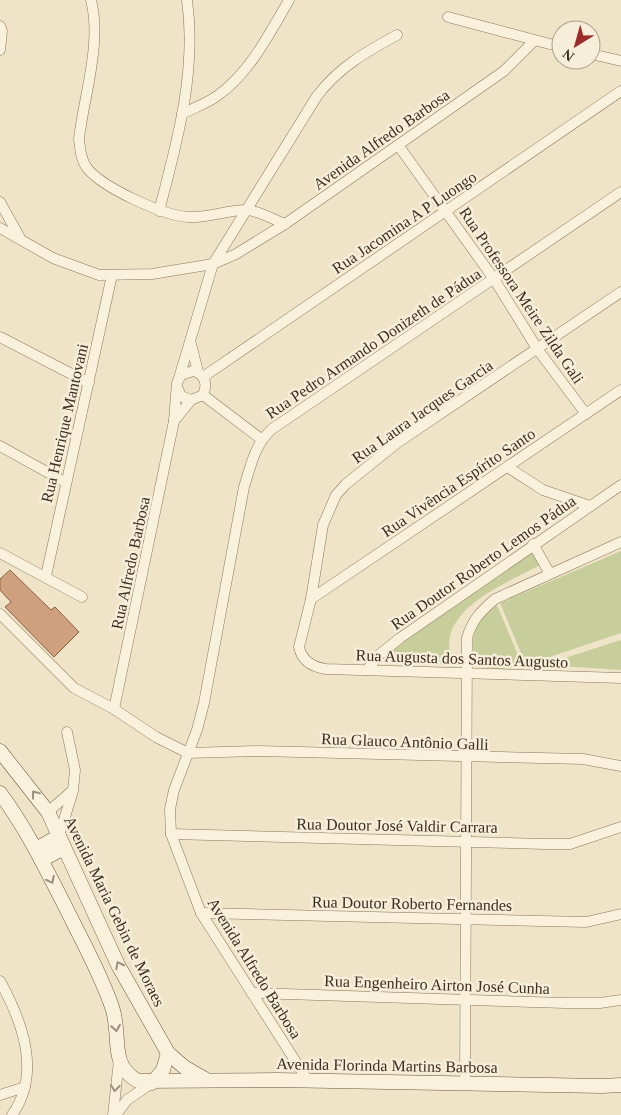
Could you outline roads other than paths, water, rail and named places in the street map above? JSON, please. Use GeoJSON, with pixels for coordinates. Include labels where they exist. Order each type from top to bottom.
{"type":"FeatureCollection","features":[{"type":"Feature","properties":{"kind":"main road","name":"Avenida Maria Gebin de Moraes"},"geometry":{"type":"LineString","coordinates":[[0,751],[48,812],[118,965],[168,1053],[184,1067],[205,1080]]}},
{"type":"Feature","properties":{"kind":"main road"},"geometry":{"type":"LineString","coordinates":[[0,793],[39,855],[87,950],[113,1008],[118,1032],[118,1060],[129,1076],[138,1081],[152,1083],[163,1070],[168,1053]]}},
{"type":"Feature","properties":{"kind":"main road"},"geometry":{"type":"LineString","coordinates":[[39,855],[62,842]]}},
{"type":"Feature","properties":{"kind":"main road","name":"Avenida Florinda Martins Barbosa"},"geometry":{"type":"LineString","coordinates":[[152,1083],[205,1080],[621,1085]]}},
{"type":"Feature","properties":{"kind":"street"},"geometry":{"type":"LineString","coordinates":[[91,0],[95,20],[94,39],[80,132],[81,155],[86,167],[96,177],[159,211],[176,216],[192,218],[248,210],[285,224]]}},
{"type":"Feature","properties":{"kind":"street"},"geometry":{"type":"LineString","coordinates":[[159,211],[182,114],[188,73],[187,0]]}},
{"type":"Feature","properties":{"kind":"street"},"geometry":{"type":"LineString","coordinates":[[182,114],[218,96],[231,83],[262,45],[289,0]]}},
{"type":"Feature","properties":{"kind":"street"},"geometry":{"type":"LineString","coordinates":[[448,17],[551,45]]}},
{"type":"Feature","properties":{"kind":"street"},"geometry":{"type":"LineString","coordinates":[[0,26],[2,31],[0,50]]}},
{"type":"Feature","properties":{"kind":"street","name":"Rua Alfredo Barbosa"},"geometry":{"type":"LineString","coordinates":[[114,710],[174,422],[178,383],[213,264],[329,80],[359,55],[397,34]]}},
{"type":"Feature","properties":{"kind":"street","name":"Avenida Alfredo Barbosa"},"geometry":{"type":"LineString","coordinates":[[0,228],[53,258],[78,269],[99,275],[152,274],[213,264],[236,254],[285,224],[504,71],[534,41]]}},
{"type":"Feature","properties":{"kind":"street"},"geometry":{"type":"LineString","coordinates":[[601,56],[621,61]]}},
{"type":"Feature","properties":{"kind":"street","name":"Rua Jacomina A P Luongo"},"geometry":{"type":"LineString","coordinates":[[200,374],[446,212],[621,91]]}},
{"type":"Feature","properties":{"kind":"street","name":"Rua Professora Meire Zilda Gali"},"geometry":{"type":"LineString","coordinates":[[398,145],[494,279],[538,350],[586,414]]}},
{"type":"Feature","properties":{"kind":"street","name":"Rua Pedro Armando Donizeth de Pádua"},"geometry":{"type":"LineString","coordinates":[[188,753],[197,730],[204,703],[244,487],[261,439],[272,429],[621,192]]}},
{"type":"Feature","properties":{"kind":"street"},"geometry":{"type":"LineString","coordinates":[[0,202],[20,239]]}},
{"type":"Feature","properties":{"kind":"street","name":"Rua Henrique Mantovani"},"geometry":{"type":"LineString","coordinates":[[46,576],[112,275]]}},
{"type":"Feature","properties":{"kind":"street","name":"Rua Laura Jacques Garcia"},"geometry":{"type":"LineString","coordinates":[[304,659],[301,654],[300,640],[311,600],[323,525],[336,495],[346,484],[397,443],[538,350],[621,292]]}},
{"type":"Feature","properties":{"kind":"street"},"geometry":{"type":"LineString","coordinates":[[0,337],[89,382]]}},
{"type":"Feature","properties":{"kind":"street","name":"Rua Alfredo Barbosa"},"geometry":{"type":"LineString","coordinates":[[191,344],[200,374]]}},
{"type":"Feature","properties":{"kind":"street"},"geometry":{"type":"LineString","coordinates":[[185,372],[200,374],[206,386],[203,395],[191,400],[181,396],[178,383],[185,372]]}},
{"type":"Feature","properties":{"kind":"street","name":"Rua Vivência Espírito Santo"},"geometry":{"type":"LineString","coordinates":[[311,600],[509,468],[621,390]]}},
{"type":"Feature","properties":{"kind":"street"},"geometry":{"type":"LineString","coordinates":[[203,395],[261,439]]}},
{"type":"Feature","properties":{"kind":"street","name":"Rua Alfredo Barbosa"},"geometry":{"type":"LineString","coordinates":[[174,422],[191,400]]}},
{"type":"Feature","properties":{"kind":"street"},"geometry":{"type":"LineString","coordinates":[[0,446],[66,482]]}},
{"type":"Feature","properties":{"kind":"street"},"geometry":{"type":"LineString","coordinates":[[509,468],[543,490],[590,506]]}},
{"type":"Feature","properties":{"kind":"street","name":"Rua Doutor Roberto Lemos Pádua"},"geometry":{"type":"LineString","coordinates":[[367,670],[380,654],[400,638],[621,485]]}},
{"type":"Feature","properties":{"kind":"street"},"geometry":{"type":"LineString","coordinates":[[465,1083],[468,758],[467,638],[471,623],[495,599],[621,542]]}},
{"type":"Feature","properties":{"kind":"street"},"geometry":{"type":"LineString","coordinates":[[534,544],[550,574]]}},
{"type":"Feature","properties":{"kind":"street"},"geometry":{"type":"LineString","coordinates":[[0,553],[82,597]]}},
{"type":"Feature","properties":{"kind":"street"},"geometry":{"type":"LineString","coordinates":[[0,614],[74,688],[114,710],[156,737],[188,753]]}},
{"type":"Feature","properties":{"kind":"street","name":"Rua Augusta dos Santos Augusto"},"geometry":{"type":"LineString","coordinates":[[304,659],[318,668],[367,670],[468,669],[621,678]]}},
{"type":"Feature","properties":{"kind":"street"},"geometry":{"type":"LineString","coordinates":[[62,842],[73,791],[74,760],[67,732]]}},
{"type":"Feature","properties":{"kind":"street","name":"Rua Glauco Antônio Galli"},"geometry":{"type":"LineString","coordinates":[[188,753],[259,751],[468,758],[583,759],[621,766]]}},
{"type":"Feature","properties":{"kind":"street","name":"Avenida Alfredo Barbosa"},"geometry":{"type":"LineString","coordinates":[[188,753],[174,790],[170,809],[171,834],[201,914],[308,1081]]}},
{"type":"Feature","properties":{"kind":"street"},"geometry":{"type":"LineString","coordinates":[[48,812],[73,791]]}},
{"type":"Feature","properties":{"kind":"street","name":"Rua Doutor José Valdir Carrara"},"geometry":{"type":"LineString","coordinates":[[171,834],[570,844],[621,827]]}},
{"type":"Feature","properties":{"kind":"street","name":"Rua Doutor Roberto Fernandes"},"geometry":{"type":"LineString","coordinates":[[201,914],[586,922],[621,914]]}},
{"type":"Feature","properties":{"kind":"street"},"geometry":{"type":"LineString","coordinates":[[0,981],[22,1025],[27,1062],[26,1087],[19,1106],[12,1115]]}},
{"type":"Feature","properties":{"kind":"street","name":"Rua Engenheiro Airton José Cunha"},"geometry":{"type":"LineString","coordinates":[[252,993],[600,1003],[621,1000]]}},
{"type":"Feature","properties":{"kind":"street"},"geometry":{"type":"LineString","coordinates":[[114,1115],[118,1060]]}},
{"type":"Feature","properties":{"kind":"street"},"geometry":{"type":"LineString","coordinates":[[114,1115],[127,1100],[152,1083]]}},
{"type":"Feature","properties":{"kind":"street"},"geometry":{"type":"LineString","coordinates":[[0,1095],[26,1087]]}}]}
